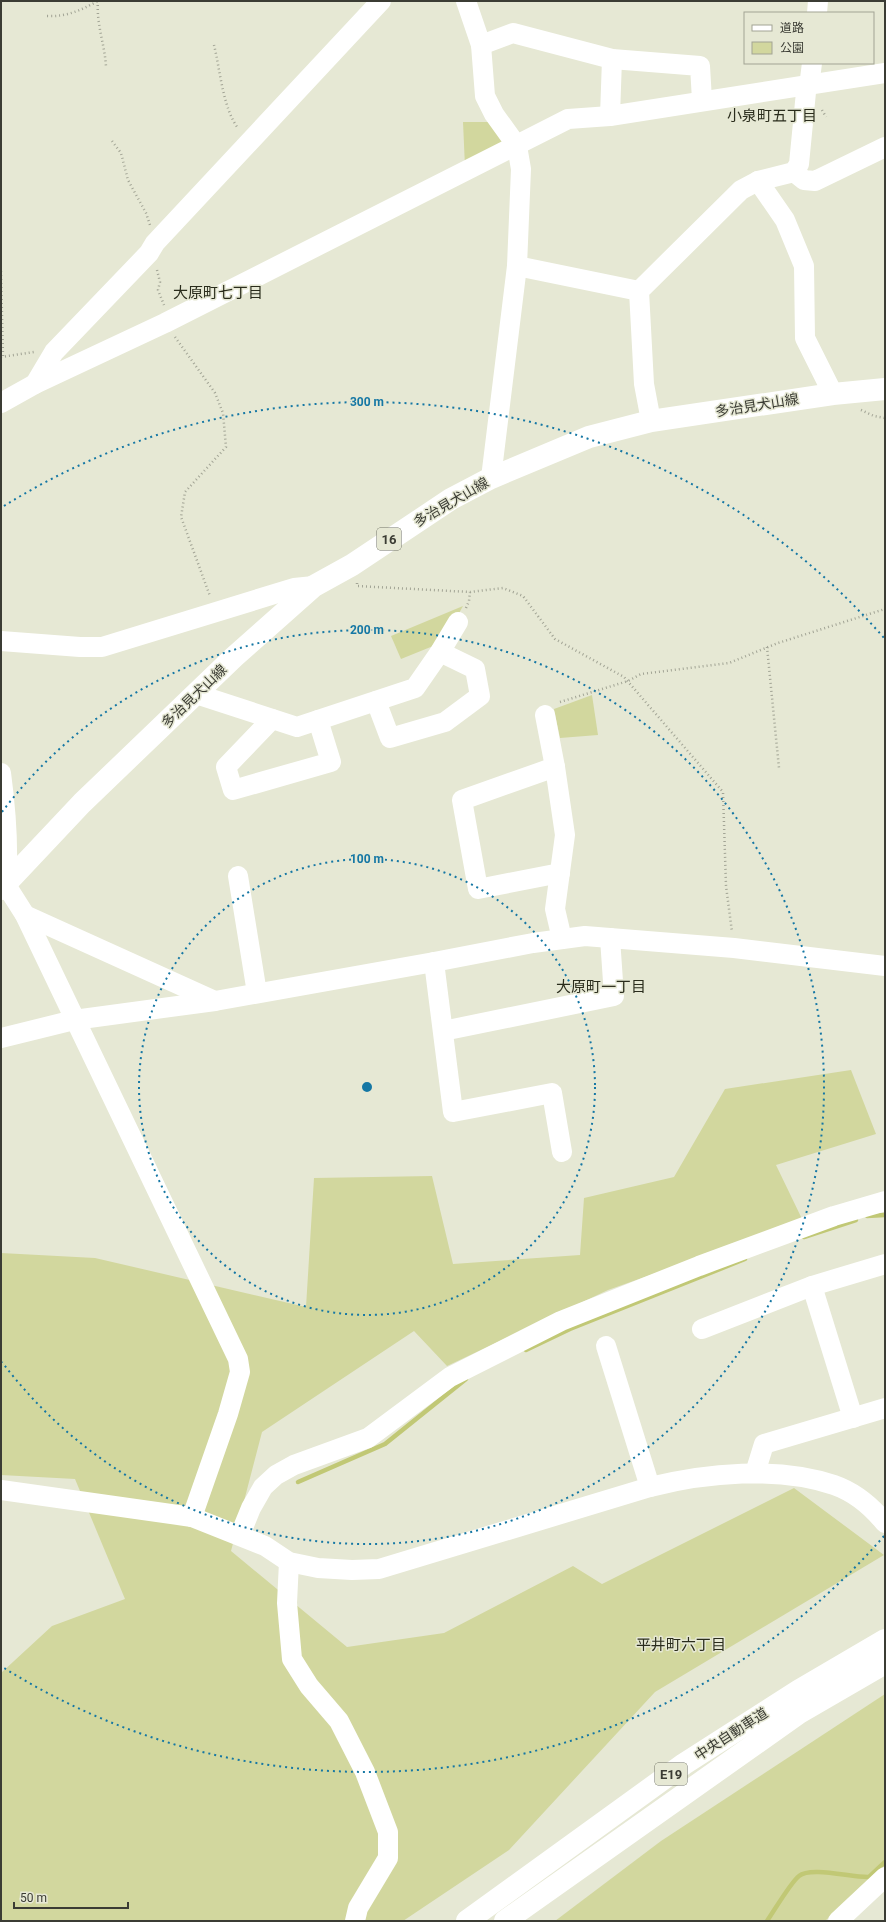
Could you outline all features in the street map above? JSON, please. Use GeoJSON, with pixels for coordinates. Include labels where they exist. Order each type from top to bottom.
{"type":"FeatureCollection","features":[{"type":"Feature","properties":{"kind":"main road","name":"多治見犬山線"},"geometry":{"type":"LineString","coordinates":[[3,885],[82,803],[196,694],[314,586],[352,565],[451,499],[492,478],[589,437],[651,421],[833,394],[885,389]]}},
{"type":"Feature","properties":{"kind":"main road","name":"中央自動車道"},"geometry":{"type":"LineString","coordinates":[[467,1921],[684,1764],[798,1691],[884,1640]]}},
{"type":"Feature","properties":{"kind":"main road","name":"中央自動車道"},"geometry":{"type":"LineString","coordinates":[[505,1921],[799,1713],[885,1663]]}},
{"type":"Feature","properties":{"kind":"street"},"geometry":{"type":"LineString","coordinates":[[35,384],[49,358],[381,1]]}},
{"type":"Feature","properties":{"kind":"street"},"geometry":{"type":"LineString","coordinates":[[466,1],[481,45],[485,96],[494,114],[517,146],[520,169],[517,266],[492,478]]}},
{"type":"Feature","properties":{"kind":"street"},"geometry":{"type":"LineString","coordinates":[[817,12],[818,1]]}},
{"type":"Feature","properties":{"kind":"street"},"geometry":{"type":"LineString","coordinates":[[481,45],[513,33],[612,59],[700,66],[702,100]]}},
{"type":"Feature","properties":{"kind":"street"},"geometry":{"type":"LineString","coordinates":[[610,116],[612,59]]}},
{"type":"Feature","properties":{"kind":"street"},"geometry":{"type":"LineString","coordinates":[[651,421],[644,384],[639,291],[741,190],[758,181],[794,172],[798,164],[806,92],[809,85],[812,64]]}},
{"type":"Feature","properties":{"kind":"street"},"geometry":{"type":"LineString","coordinates":[[1,404],[35,384],[168,321],[568,119],[610,116],[702,100],[885,73]]}},
{"type":"Feature","properties":{"kind":"street"},"geometry":{"type":"LineString","coordinates":[[794,172],[804,180],[815,181],[885,147]]}},
{"type":"Feature","properties":{"kind":"street"},"geometry":{"type":"LineString","coordinates":[[758,181],[786,220],[804,266],[805,338],[833,394]]}},
{"type":"Feature","properties":{"kind":"street"},"geometry":{"type":"LineString","coordinates":[[517,266],[639,291]]}},
{"type":"Feature","properties":{"kind":"street"},"geometry":{"type":"LineString","coordinates":[[1,641],[80,647],[102,647],[294,588],[314,586]]}},
{"type":"Feature","properties":{"kind":"street"},"geometry":{"type":"LineString","coordinates":[[196,694],[297,727],[415,688],[440,652],[458,622]]}},
{"type":"Feature","properties":{"kind":"street"},"geometry":{"type":"LineString","coordinates":[[376,701],[390,738],[445,722],[480,696],[475,669],[440,652]]}},
{"type":"Feature","properties":{"kind":"street"},"geometry":{"type":"LineString","coordinates":[[545,715],[555,767],[565,835],[555,910],[562,939]]}},
{"type":"Feature","properties":{"kind":"street"},"geometry":{"type":"LineString","coordinates":[[272,719],[226,767],[233,790],[331,762],[318,720]]}},
{"type":"Feature","properties":{"kind":"street"},"geometry":{"type":"LineString","coordinates":[[555,767],[462,800],[478,890],[560,873]]}},
{"type":"Feature","properties":{"kind":"street"},"geometry":{"type":"LineString","coordinates":[[1,773],[7,818],[8,861],[3,885],[25,915],[74,1020],[238,1359],[240,1372],[232,1402],[192,1517]]}},
{"type":"Feature","properties":{"kind":"street"},"geometry":{"type":"LineString","coordinates":[[238,876],[257,993]]}},
{"type":"Feature","properties":{"kind":"street"},"geometry":{"type":"LineString","coordinates":[[25,915],[215,1001]]}},
{"type":"Feature","properties":{"kind":"street"},"geometry":{"type":"LineString","coordinates":[[1,1038],[74,1020],[215,1001],[533,943],[585,936],[734,948],[885,966]]}},
{"type":"Feature","properties":{"kind":"street"},"geometry":{"type":"LineString","coordinates":[[443,1030],[614,996],[610,938]]}},
{"type":"Feature","properties":{"kind":"street"},"geometry":{"type":"LineString","coordinates":[[434,962],[454,1112],[552,1093],[562,1152]]}},
{"type":"Feature","properties":{"kind":"street"},"geometry":{"type":"LineString","coordinates":[[240,1535],[250,1508],[263,1487],[276,1475],[294,1465],[368,1438],[450,1377],[561,1321],[834,1216],[885,1201]]}},
{"type":"Feature","properties":{"kind":"street"},"geometry":{"type":"LineString","coordinates":[[702,1329],[812,1286],[885,1264]]}},
{"type":"Feature","properties":{"kind":"street"},"geometry":{"type":"LineString","coordinates":[[812,1286],[853,1418]]}},
{"type":"Feature","properties":{"kind":"street"},"geometry":{"type":"LineString","coordinates":[[606,1346],[650,1487]]}},
{"type":"Feature","properties":{"kind":"street"},"geometry":{"type":"LineString","coordinates":[[755,1474],[764,1444],[885,1408]]}},
{"type":"Feature","properties":{"kind":"street"},"geometry":{"type":"LineString","coordinates":[[1,1490],[192,1517],[265,1546],[289,1562],[318,1568],[352,1570],[379,1569],[650,1487],[684,1479],[755,1474],[801,1477],[835,1485],[870,1506],[885,1523]]}},
{"type":"Feature","properties":{"kind":"street"},"geometry":{"type":"LineString","coordinates":[[289,1562],[287,1603],[292,1659],[309,1686],[339,1721],[365,1772],[388,1832],[388,1858],[358,1908],[355,1921]]}},
{"type":"Feature","properties":{"kind":"street"},"geometry":{"type":"LineString","coordinates":[[838,1921],[885,1877]]}},
{"type":"Feature","properties":{"kind":"path"},"geometry":{"type":"LineString","coordinates":[[47,16],[60,17],[78,12],[98,1],[101,39],[106,55],[106,67]]}},
{"type":"Feature","properties":{"kind":"path"},"geometry":{"type":"LineString","coordinates":[[214,45],[232,117],[249,143]]}},
{"type":"Feature","properties":{"kind":"path"},"geometry":{"type":"LineString","coordinates":[[112,141],[122,153],[128,180],[146,213],[160,282],[158,290],[168,321],[215,393],[223,413],[226,447],[185,492],[182,517],[216,613]]}},
{"type":"Feature","properties":{"kind":"path"},"geometry":{"type":"LineString","coordinates":[[1,271],[2,357],[32,352],[49,358]]}},
{"type":"Feature","properties":{"kind":"path"},"geometry":{"type":"LineString","coordinates":[[352,565],[357,586],[470,592],[503,588],[523,596],[555,638],[624,677],[628,681],[723,792],[726,886],[734,948]]}},
{"type":"Feature","properties":{"kind":"path"},"geometry":{"type":"LineString","coordinates":[[560,702],[628,681],[642,674],[729,663],[767,647],[885,609]]}},
{"type":"Feature","properties":{"kind":"path"},"geometry":{"type":"LineString","coordinates":[[767,647],[779,768]]}},
{"type":"Feature","properties":{"kind":"green space"},"geometry":{"type":"Polygon","coordinates":[[[463,122],[494,122],[510,146],[465,167],[463,122]]]}},
{"type":"Feature","properties":{"kind":"green space"},"geometry":{"type":"Polygon","coordinates":[[[463,606],[443,642],[401,659],[391,636],[463,606]]]}},
{"type":"Feature","properties":{"kind":"green space"},"geometry":{"type":"Polygon","coordinates":[[[592,695],[598,735],[560,738],[554,709],[592,695]]]}},
{"type":"Feature","properties":{"kind":"green space"},"geometry":{"type":"Polygon","coordinates":[[[851,1070],[876,1134],[776,1165],[803,1221],[608,1290],[447,1366],[414,1331],[262,1432],[231,1551],[347,1647],[444,1633],[573,1566],[602,1584],[794,1488],[884,1555],[655,1692],[509,1850],[403,1921],[1,1921],[1,1673],[52,1626],[125,1599],[75,1479],[1,1475],[1,1253],[95,1258],[306,1307],[314,1178],[432,1176],[453,1264],[580,1255],[584,1198],[674,1177],[725,1089],[851,1070]]]}},
{"type":"Feature","properties":{"kind":"green space"},"geometry":{"type":"Polygon","coordinates":[[[885,1694],[885,1861],[862,1887],[825,1921],[555,1921],[661,1841],[885,1694]]]}},
{"type":"Feature","properties":{"kind":"waterway"},"geometry":{"type":"LineString","coordinates":[[867,1216],[885,1215]]}},
{"type":"Feature","properties":{"kind":"waterway"},"geometry":{"type":"LineString","coordinates":[[804,1237],[856,1220]]}},
{"type":"Feature","properties":{"kind":"waterway"},"geometry":{"type":"LineString","coordinates":[[526,1350],[570,1329],[745,1259]]}},
{"type":"Feature","properties":{"kind":"waterway"},"geometry":{"type":"LineString","coordinates":[[298,1482],[385,1444],[466,1379]]}},
{"type":"Feature","properties":{"kind":"waterway"},"geometry":{"type":"LineString","coordinates":[[767,1921],[787,1890],[799,1876],[805,1873],[822,1872],[869,1877],[885,1862]]}},
{"type":"Feature","properties":{"kind":"district","name":"小泉町五丁目"},"geometry":{"type":"Point","coordinates":[772,116]}},
{"type":"Feature","properties":{"kind":"district","name":"大原町七丁目"},"geometry":{"type":"Point","coordinates":[218,293]}},
{"type":"Feature","properties":{"kind":"district","name":"大原町一丁目"},"geometry":{"type":"Point","coordinates":[601,987]}},
{"type":"Feature","properties":{"kind":"district","name":"平井町六丁目"},"geometry":{"type":"Point","coordinates":[681,1645]}}]}
